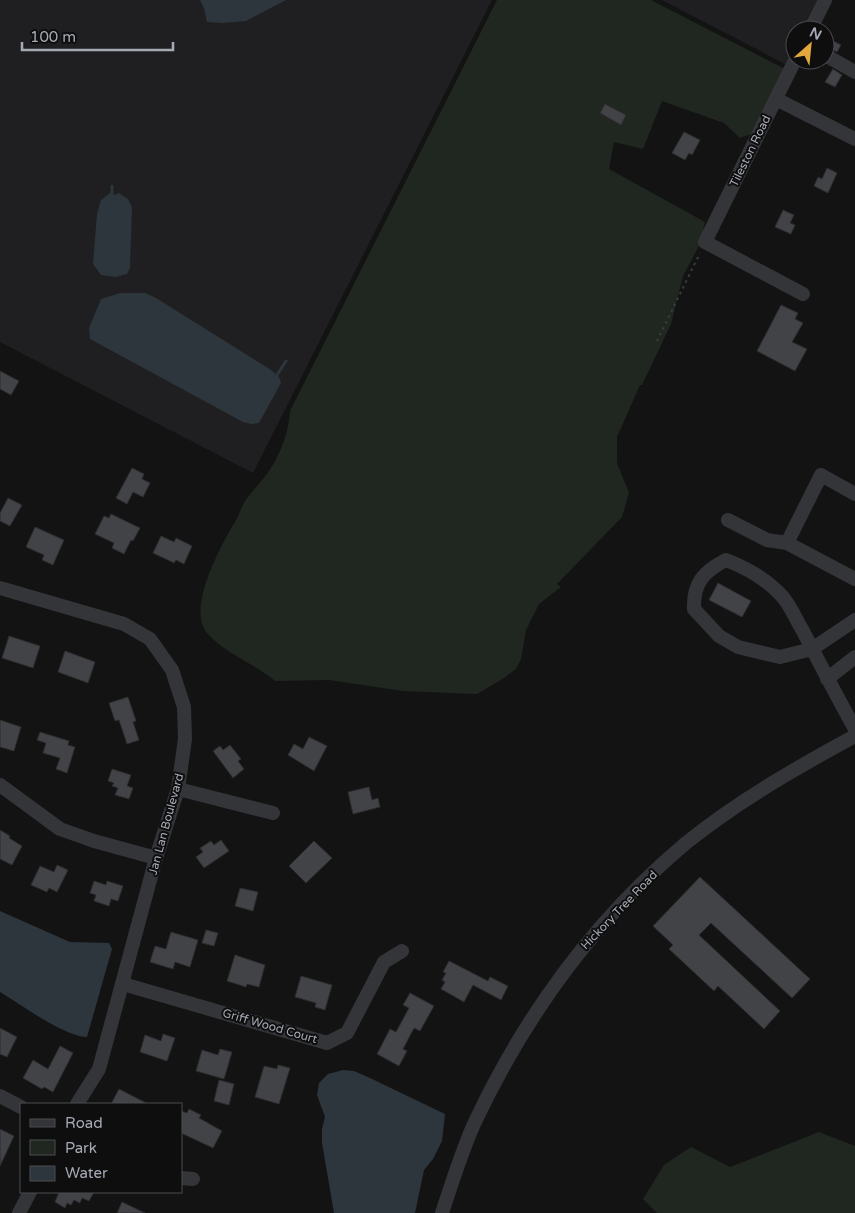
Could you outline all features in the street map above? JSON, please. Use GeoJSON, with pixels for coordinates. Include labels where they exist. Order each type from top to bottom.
{"type":"FeatureCollection","features":[{"type":"Feature","properties":{"kind":"street"},"geometry":{"type":"LineString","coordinates":[[815,20],[825,0]]}},
{"type":"Feature","properties":{"kind":"street"},"geometry":{"type":"LineString","coordinates":[[835,61],[855,72]]}},
{"type":"Feature","properties":{"kind":"street","name":"Tileston Road"},"geometry":{"type":"LineString","coordinates":[[705,242],[790,70]]}},
{"type":"Feature","properties":{"kind":"street"},"geometry":{"type":"LineString","coordinates":[[776,99],[855,139]]}},
{"type":"Feature","properties":{"kind":"street"},"geometry":{"type":"LineString","coordinates":[[705,242],[803,294]]}},
{"type":"Feature","properties":{"kind":"street"},"geometry":{"type":"LineString","coordinates":[[787,543],[821,475],[855,494]]}},
{"type":"Feature","properties":{"kind":"street"},"geometry":{"type":"LineString","coordinates":[[728,520],[768,540],[787,543],[855,579]]}},
{"type":"Feature","properties":{"kind":"street"},"geometry":{"type":"LineString","coordinates":[[855,620],[812,649],[780,658],[738,647],[720,636],[694,609],[693,594],[704,575],[714,566],[726,560],[743,567],[763,579],[783,596],[812,649],[827,679],[855,729]]}},
{"type":"Feature","properties":{"kind":"street","name":"Jan Lan Boulevard"},"geometry":{"type":"LineString","coordinates":[[0,588],[124,624],[150,639],[172,670],[184,707],[185,739],[178,789],[156,858],[99,1069],[78,1103]]}},
{"type":"Feature","properties":{"kind":"street"},"geometry":{"type":"LineString","coordinates":[[827,679],[855,657]]}},
{"type":"Feature","properties":{"kind":"street","name":"Hickory Tree Road"},"geometry":{"type":"LineString","coordinates":[[442,1213],[474,1125],[518,1039],[540,1004],[573,959],[604,922],[680,849],[727,813],[783,775],[855,736]]}},
{"type":"Feature","properties":{"kind":"street"},"geometry":{"type":"LineString","coordinates":[[0,786],[60,829],[94,841],[156,858]]}},
{"type":"Feature","properties":{"kind":"street"},"geometry":{"type":"LineString","coordinates":[[178,789],[273,813]]}},
{"type":"Feature","properties":{"kind":"street","name":"Griff Wood Court"},"geometry":{"type":"LineString","coordinates":[[123,984],[327,1043],[347,1033],[384,962],[402,951]]}},
{"type":"Feature","properties":{"kind":"street"},"geometry":{"type":"LineString","coordinates":[[0,1096],[20,1106]]}},
{"type":"Feature","properties":{"kind":"street"},"geometry":{"type":"LineString","coordinates":[[19,1213],[29,1193]]}},
{"type":"Feature","properties":{"kind":"path"},"geometry":{"type":"LineString","coordinates":[[657,341],[705,242]]}},
{"type":"Feature","properties":{"kind":"shaded area"},"geometry":{"type":"Polygon","coordinates":[[[0,0],[492,0],[253,473],[0,342],[0,0]]]}},
{"type":"Feature","properties":{"kind":"shaded area"},"geometry":{"type":"Polygon","coordinates":[[[662,0],[817,0],[807,20],[785,20],[785,64],[662,0]]]}},
{"type":"Feature","properties":{"kind":"green space"},"geometry":{"type":"Polygon","coordinates":[[[497,0],[651,0],[785,69],[757,132],[740,138],[724,123],[662,101],[643,149],[614,142],[609,169],[705,222],[700,244],[683,276],[671,324],[642,385],[640,385],[617,437],[617,463],[629,493],[622,517],[557,584],[561,587],[539,604],[526,630],[521,659],[516,669],[504,678],[477,694],[403,691],[329,680],[275,681],[222,647],[207,633],[202,622],[201,608],[208,576],[245,502],[269,472],[278,454],[286,433],[290,411],[497,0]]]}},
{"type":"Feature","properties":{"kind":"green space"},"geometry":{"type":"Polygon","coordinates":[[[819,1132],[855,1146],[855,1213],[657,1213],[643,1199],[664,1165],[691,1147],[730,1167],[819,1132]]]}},
{"type":"Feature","properties":{"kind":"water"},"geometry":{"type":"Polygon","coordinates":[[[200,0],[286,0],[246,21],[223,23],[207,22],[200,0]]]}},
{"type":"Feature","properties":{"kind":"water"},"geometry":{"type":"Polygon","coordinates":[[[110,193],[115,195],[119,193],[128,199],[132,207],[130,268],[127,274],[116,277],[101,275],[93,264],[97,214],[101,200],[110,193]]]}},
{"type":"Feature","properties":{"kind":"water"},"geometry":{"type":"Polygon","coordinates":[[[120,293],[145,293],[156,298],[271,370],[279,377],[281,383],[259,423],[243,422],[90,339],[89,328],[101,299],[120,293]]]}},
{"type":"Feature","properties":{"kind":"water"},"geometry":{"type":"Polygon","coordinates":[[[0,911],[70,942],[109,943],[112,949],[87,1037],[55,1026],[0,992],[0,911]]]}},
{"type":"Feature","properties":{"kind":"water"},"geometry":{"type":"Polygon","coordinates":[[[343,1070],[354,1071],[445,1114],[442,1141],[433,1159],[424,1170],[415,1213],[334,1213],[322,1143],[322,1129],[325,1117],[317,1095],[319,1083],[328,1074],[343,1070]]]}},
{"type":"Feature","properties":{"kind":"building"},"geometry":{"type":"Polygon","coordinates":[[[835,42],[841,45],[837,52],[835,51],[835,42]]]}},
{"type":"Feature","properties":{"kind":"building"},"geometry":{"type":"Polygon","coordinates":[[[832,70],[842,75],[835,87],[825,82],[832,70]]]}},
{"type":"Feature","properties":{"kind":"building"},"geometry":{"type":"Polygon","coordinates":[[[605,104],[626,115],[621,125],[600,113],[605,104]]]}},
{"type":"Feature","properties":{"kind":"building"},"geometry":{"type":"Polygon","coordinates":[[[684,132],[700,140],[692,155],[689,153],[685,160],[672,153],[684,132]]]}},
{"type":"Feature","properties":{"kind":"building"},"geometry":{"type":"Polygon","coordinates":[[[827,168],[837,173],[828,193],[814,186],[818,177],[822,179],[827,168]]]}},
{"type":"Feature","properties":{"kind":"building"},"geometry":{"type":"Polygon","coordinates":[[[783,210],[794,215],[790,223],[795,225],[791,234],[775,227],[783,210]]]}},
{"type":"Feature","properties":{"kind":"building"},"geometry":{"type":"Polygon","coordinates":[[[781,305],[798,313],[795,319],[803,323],[792,342],[807,349],[795,371],[757,351],[781,305]]]}},
{"type":"Feature","properties":{"kind":"building"},"geometry":{"type":"Polygon","coordinates":[[[0,371],[19,381],[11,395],[0,389],[0,371]]]}},
{"type":"Feature","properties":{"kind":"building"},"geometry":{"type":"Polygon","coordinates":[[[132,468],[144,474],[142,479],[150,483],[143,497],[133,492],[127,504],[116,498],[132,468]]]}},
{"type":"Feature","properties":{"kind":"building"},"geometry":{"type":"Polygon","coordinates":[[[8,498],[22,505],[10,526],[0,521],[0,513],[8,498]]]}},
{"type":"Feature","properties":{"kind":"building"},"geometry":{"type":"Polygon","coordinates":[[[111,514],[140,528],[124,554],[112,548],[114,543],[95,534],[104,516],[109,518],[111,514]]]}},
{"type":"Feature","properties":{"kind":"building"},"geometry":{"type":"Polygon","coordinates":[[[35,527],[64,540],[53,565],[42,560],[44,555],[26,547],[35,527]]]}},
{"type":"Feature","properties":{"kind":"building"},"geometry":{"type":"Polygon","coordinates":[[[161,536],[174,542],[176,538],[192,546],[184,564],[176,560],[174,563],[153,553],[161,536]]]}},
{"type":"Feature","properties":{"kind":"building"},"geometry":{"type":"Polygon","coordinates":[[[718,583],[751,601],[742,617],[709,600],[718,583]]]}},
{"type":"Feature","properties":{"kind":"building"},"geometry":{"type":"Polygon","coordinates":[[[9,636],[40,646],[33,668],[2,658],[9,636]]]}},
{"type":"Feature","properties":{"kind":"building"},"geometry":{"type":"Polygon","coordinates":[[[65,651],[95,662],[88,683],[58,672],[65,651]]]}},
{"type":"Feature","properties":{"kind":"building"},"geometry":{"type":"Polygon","coordinates":[[[128,697],[136,721],[133,722],[139,740],[127,744],[119,720],[115,721],[109,703],[128,697]]]}},
{"type":"Feature","properties":{"kind":"building"},"geometry":{"type":"Polygon","coordinates":[[[0,720],[21,727],[14,751],[0,747],[0,720]]]}},
{"type":"Feature","properties":{"kind":"building"},"geometry":{"type":"Polygon","coordinates":[[[40,732],[69,741],[68,745],[75,747],[67,773],[56,769],[60,758],[43,753],[46,743],[37,740],[40,732]]]}},
{"type":"Feature","properties":{"kind":"building"},"geometry":{"type":"Polygon","coordinates":[[[309,737],[327,746],[314,771],[288,755],[294,744],[303,749],[309,737]]]}},
{"type":"Feature","properties":{"kind":"building"},"geometry":{"type":"Polygon","coordinates":[[[230,745],[241,759],[238,761],[244,769],[233,778],[213,751],[220,746],[223,750],[230,745]]]}},
{"type":"Feature","properties":{"kind":"building"},"geometry":{"type":"Polygon","coordinates":[[[112,769],[131,775],[127,786],[133,788],[129,799],[115,795],[118,788],[112,786],[114,783],[108,781],[112,769]]]}},
{"type":"Feature","properties":{"kind":"building"},"geometry":{"type":"Polygon","coordinates":[[[369,787],[372,800],[378,798],[380,807],[353,814],[348,792],[369,787]]]}},
{"type":"Feature","properties":{"kind":"building"},"geometry":{"type":"Polygon","coordinates":[[[0,830],[22,846],[12,865],[0,859],[0,830]]]}},
{"type":"Feature","properties":{"kind":"building"},"geometry":{"type":"Polygon","coordinates":[[[221,840],[229,851],[204,868],[196,857],[203,852],[200,848],[211,841],[214,845],[221,840]]]}},
{"type":"Feature","properties":{"kind":"building"},"geometry":{"type":"Polygon","coordinates":[[[314,841],[332,858],[306,883],[289,866],[314,841]]]}},
{"type":"Feature","properties":{"kind":"building"},"geometry":{"type":"Polygon","coordinates":[[[57,865],[68,870],[57,892],[49,888],[47,892],[31,885],[40,866],[54,872],[57,865]]]}},
{"type":"Feature","properties":{"kind":"building"},"geometry":{"type":"Polygon","coordinates":[[[700,877],[810,979],[792,998],[711,923],[699,935],[780,1011],[764,1029],[718,986],[714,991],[669,949],[673,945],[653,926],[700,877]]]}},
{"type":"Feature","properties":{"kind":"building"},"geometry":{"type":"Polygon","coordinates":[[[94,881],[106,885],[107,881],[123,886],[118,901],[111,899],[109,906],[94,901],[96,895],[90,893],[94,881]]]}},
{"type":"Feature","properties":{"kind":"building"},"geometry":{"type":"Polygon","coordinates":[[[240,888],[258,892],[253,911],[235,906],[240,888]]]}},
{"type":"Feature","properties":{"kind":"building"},"geometry":{"type":"Polygon","coordinates":[[[206,930],[218,933],[214,946],[202,943],[206,930]]]}},
{"type":"Feature","properties":{"kind":"building"},"geometry":{"type":"Polygon","coordinates":[[[171,932],[198,940],[190,967],[175,962],[173,969],[150,962],[155,946],[166,949],[171,932]]]}},
{"type":"Feature","properties":{"kind":"building"},"geometry":{"type":"Polygon","coordinates":[[[235,955],[265,965],[259,987],[247,984],[246,987],[227,981],[235,955]]]}},
{"type":"Feature","properties":{"kind":"building"},"geometry":{"type":"Polygon","coordinates":[[[449,961],[488,981],[490,977],[508,986],[501,1000],[473,985],[464,1002],[441,989],[445,982],[442,980],[446,973],[443,972],[449,961]]]}},
{"type":"Feature","properties":{"kind":"building"},"geometry":{"type":"Polygon","coordinates":[[[301,976],[332,985],[325,1010],[315,1007],[316,1003],[295,997],[301,976]]]}},
{"type":"Feature","properties":{"kind":"building"},"geometry":{"type":"Polygon","coordinates":[[[410,993],[434,1006],[420,1031],[414,1028],[403,1049],[407,1051],[399,1066],[377,1054],[390,1029],[396,1032],[409,1008],[403,1005],[410,993]]]}},
{"type":"Feature","properties":{"kind":"building"},"geometry":{"type":"Polygon","coordinates":[[[0,1028],[17,1037],[7,1057],[0,1054],[0,1028]]]}},
{"type":"Feature","properties":{"kind":"building"},"geometry":{"type":"Polygon","coordinates":[[[163,1034],[175,1038],[167,1061],[140,1052],[145,1035],[161,1041],[163,1034]]]}},
{"type":"Feature","properties":{"kind":"building"},"geometry":{"type":"Polygon","coordinates":[[[60,1046],[73,1053],[53,1092],[44,1087],[42,1089],[23,1078],[33,1060],[48,1069],[60,1046]]]}},
{"type":"Feature","properties":{"kind":"building"},"geometry":{"type":"Polygon","coordinates":[[[220,1049],[232,1052],[224,1079],[196,1071],[202,1050],[218,1055],[220,1049]]]}},
{"type":"Feature","properties":{"kind":"building"},"geometry":{"type":"Polygon","coordinates":[[[278,1065],[290,1068],[279,1104],[255,1097],[264,1066],[277,1069],[278,1065]]]}},
{"type":"Feature","properties":{"kind":"building"},"geometry":{"type":"Polygon","coordinates":[[[219,1080],[234,1084],[229,1105],[214,1101],[219,1080]]]}},
{"type":"Feature","properties":{"kind":"building"},"geometry":{"type":"Polygon","coordinates":[[[119,1089],[146,1103],[112,1103],[119,1089]]]}},
{"type":"Feature","properties":{"kind":"building"},"geometry":{"type":"Polygon","coordinates":[[[189,1109],[201,1115],[199,1118],[222,1131],[213,1148],[182,1133],[182,1111],[187,1113],[189,1109]]]}},
{"type":"Feature","properties":{"kind":"building"},"geometry":{"type":"Polygon","coordinates":[[[0,1129],[14,1136],[0,1166],[0,1129]]]}},
{"type":"Feature","properties":{"kind":"building"},"geometry":{"type":"Polygon","coordinates":[[[59,1193],[93,1193],[89,1201],[82,1198],[80,1203],[74,1200],[71,1205],[67,1203],[65,1208],[55,1202],[59,1193]]]}},
{"type":"Feature","properties":{"kind":"building"},"geometry":{"type":"Polygon","coordinates":[[[122,1202],[145,1213],[117,1213],[122,1202]]]}},
{"type":"Feature","properties":{"kind":"waterway"},"geometry":{"type":"LineString","coordinates":[[112,186],[112,194]]}},
{"type":"Feature","properties":{"kind":"waterway"},"geometry":{"type":"LineString","coordinates":[[277,375],[286,361]]}}]}
